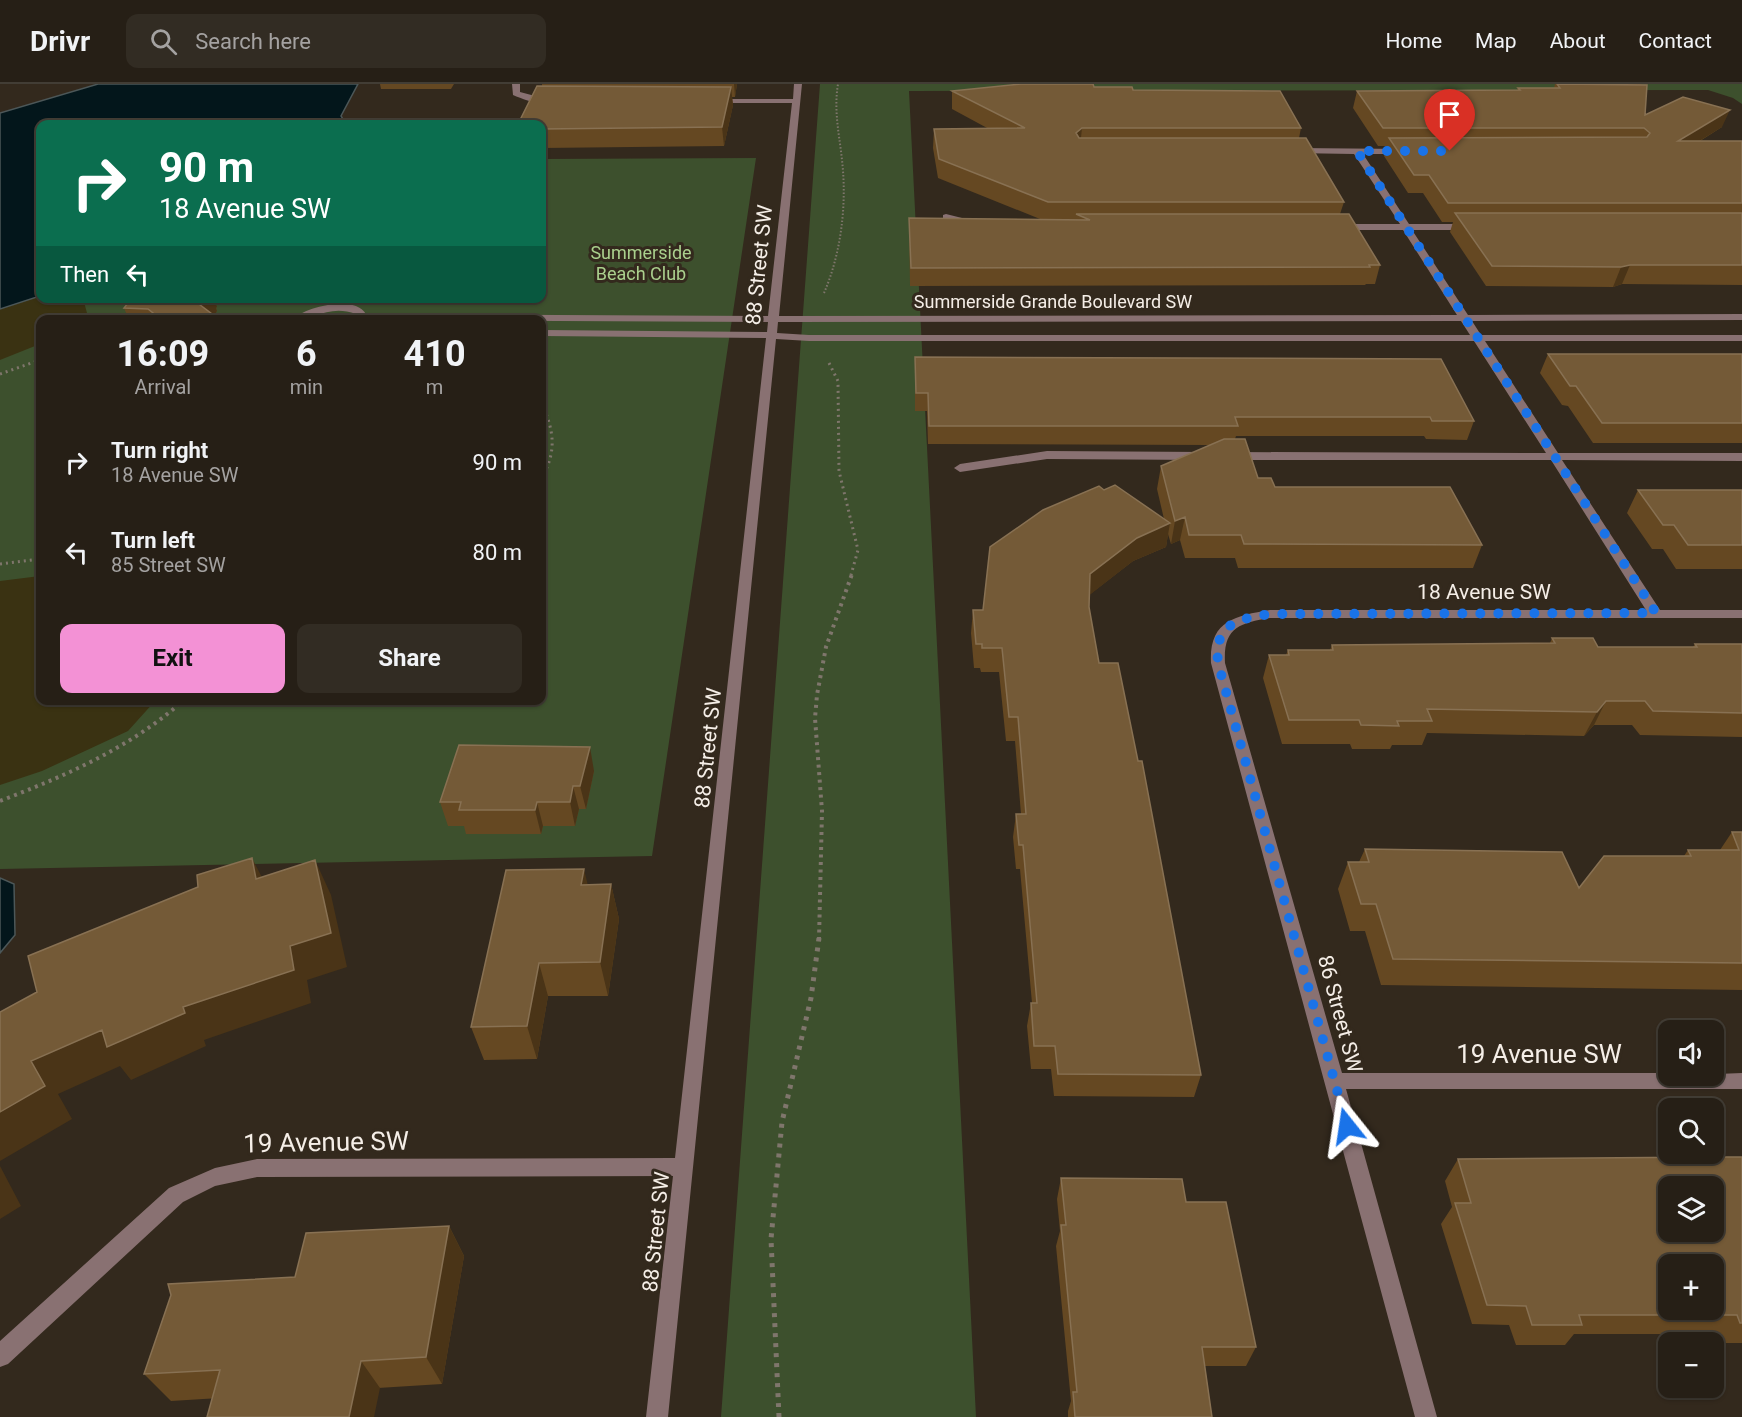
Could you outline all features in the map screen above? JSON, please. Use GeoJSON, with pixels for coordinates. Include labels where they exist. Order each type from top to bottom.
{"type":"FeatureCollection","features":[{"type":"Feature","properties":{"kind":"street"},"geometry":{"type":"LineString","coordinates":[[516,84],[516,93],[523,97],[554,101]]}},
{"type":"Feature","properties":{"kind":"street","name":"88 Street SW"},"geometry":{"type":"LineString","coordinates":[[657,1417],[798,84]]}},
{"type":"Feature","properties":{"kind":"street"},"geometry":{"type":"LineString","coordinates":[[704,101],[796,101]]}},
{"type":"Feature","properties":{"kind":"street"},"geometry":{"type":"LineString","coordinates":[[1288,151],[1415,151]]}},
{"type":"Feature","properties":{"kind":"street"},"geometry":{"type":"LineString","coordinates":[[1357,151],[1656,613]]}},
{"type":"Feature","properties":{"kind":"street"},"geometry":{"type":"LineString","coordinates":[[946,217],[986,225]]}},
{"type":"Feature","properties":{"kind":"street"},"geometry":{"type":"LineString","coordinates":[[1327,227],[1485,227]]}},
{"type":"Feature","properties":{"kind":"street","name":"Summerside Grande Boulevard SW"},"geometry":{"type":"LineString","coordinates":[[304,315],[330,308],[352,309],[360,315]]}},
{"type":"Feature","properties":{"kind":"street","name":"Summerside Grande Boulevard SW"},"geometry":{"type":"LineString","coordinates":[[546,318],[1742,317]]}},
{"type":"Feature","properties":{"kind":"street","name":"Summerside Grande Boulevard SW"},"geometry":{"type":"LineString","coordinates":[[546,333],[773,335],[808,338],[1742,338]]}},
{"type":"Feature","properties":{"kind":"street"},"geometry":{"type":"LineString","coordinates":[[960,468],[1047,455],[1742,457]]}},
{"type":"Feature","properties":{"kind":"street","name":"18 Avenue SW"},"geometry":{"type":"LineString","coordinates":[[1229,626],[1248,617],[1270,614],[1742,614]]}},
{"type":"Feature","properties":{"kind":"street","name":"86 Street SW"},"geometry":{"type":"LineString","coordinates":[[1229,626],[1216,646],[1218,663],[1426,1417]]}},
{"type":"Feature","properties":{"kind":"street","name":"19 Avenue SW"},"geometry":{"type":"LineString","coordinates":[[1335,1081],[1742,1081]]}},
{"type":"Feature","properties":{"kind":"street","name":"19 Avenue SW"},"geometry":{"type":"LineString","coordinates":[[0,1356],[169,1201],[199,1182],[226,1172],[269,1168],[684,1167]]}},
{"type":"Feature","properties":{"kind":"path"},"geometry":{"type":"LineString","coordinates":[[822,296],[838,245],[843,173],[836,120],[838,84]]}},
{"type":"Feature","properties":{"kind":"path"},"geometry":{"type":"LineString","coordinates":[[778,1417],[771,1239],[782,1122],[811,998],[820,922],[823,866],[822,787],[815,718],[817,695],[826,647],[858,550],[839,471],[838,381],[825,359]]}},
{"type":"Feature","properties":{"kind":"path"},"geometry":{"type":"LineString","coordinates":[[0,374],[36,361]]}},
{"type":"Feature","properties":{"kind":"path"},"geometry":{"type":"LineString","coordinates":[[546,414],[556,441],[555,454],[546,471]]}},
{"type":"Feature","properties":{"kind":"path"},"geometry":{"type":"LineString","coordinates":[[0,564],[36,560]]}},
{"type":"Feature","properties":{"kind":"path"},"geometry":{"type":"LineString","coordinates":[[0,801],[64,776],[138,738],[178,705]]}},
{"type":"Feature","properties":{"kind":"green space"},"geometry":{"type":"Polygon","coordinates":[[[820,84],[1742,84],[1742,104],[1733,98],[1708,90],[909,91],[976,1417],[721,1417],[820,84]]]}},
{"type":"Feature","properties":{"kind":"green space","name":"Summerside Beach Club"},"geometry":{"type":"Polygon","coordinates":[[[756,158],[652,856],[0,869],[0,309],[36,297],[36,303],[546,303],[546,159],[756,158]]]}},
{"type":"Feature","properties":{"kind":"sand"},"geometry":{"type":"Polygon","coordinates":[[[36,297],[36,303],[84,303],[87,313],[87,315],[36,315],[36,346],[0,360],[0,309],[36,297]]]}},
{"type":"Feature","properties":{"kind":"sand"},"geometry":{"type":"Polygon","coordinates":[[[36,576],[36,705],[151,705],[128,731],[42,771],[0,785],[0,581],[36,576]]]}},
{"type":"Feature","properties":{"kind":"shaded area"},"geometry":{"type":"Polygon","coordinates":[[[98,84],[358,84],[341,116],[344,120],[36,120],[36,297],[0,309],[0,113],[98,84]]]}},
{"type":"Feature","properties":{"kind":"shaded area"},"geometry":{"type":"Polygon","coordinates":[[[0,878],[14,884],[15,935],[0,953],[0,878]]]}},
{"type":"Feature","properties":{"kind":"building"},"geometry":{"type":"Polygon","coordinates":[[[1021,84],[1093,84],[1094,87],[1132,87],[1133,90],[1280,91],[1301,128],[1082,128],[1076,133],[1079,138],[1306,138],[1344,202],[1048,202],[939,159],[934,129],[1025,128],[952,91],[1021,84]]]}},
{"type":"Feature","properties":{"kind":"building"},"geometry":{"type":"Polygon","coordinates":[[[1557,84],[1647,85],[1645,115],[1683,97],[1730,110],[1678,141],[1742,141],[1742,203],[1448,203],[1429,175],[1414,175],[1389,138],[1647,137],[1650,133],[1644,128],[1383,128],[1357,91],[1560,88],[1557,84]]]}},
{"type":"Feature","properties":{"kind":"building"},"geometry":{"type":"Polygon","coordinates":[[[537,86],[731,87],[722,127],[546,129],[546,120],[520,120],[537,86]]]}},
{"type":"Feature","properties":{"kind":"building"},"geometry":{"type":"Polygon","coordinates":[[[1455,213],[1742,213],[1742,265],[1492,266],[1455,213]]]}},
{"type":"Feature","properties":{"kind":"building"},"geometry":{"type":"Polygon","coordinates":[[[1076,214],[1349,214],[1380,265],[1369,265],[1370,267],[911,268],[909,218],[1090,220],[1076,214]]]}},
{"type":"Feature","properties":{"kind":"building"},"geometry":{"type":"Polygon","coordinates":[[[128,303],[200,303],[213,315],[156,315],[148,309],[124,308],[128,303]]]}},
{"type":"Feature","properties":{"kind":"building"},"geometry":{"type":"Polygon","coordinates":[[[1548,354],[1742,354],[1742,423],[1602,423],[1576,386],[1570,386],[1548,354]]]}},
{"type":"Feature","properties":{"kind":"building"},"geometry":{"type":"Polygon","coordinates":[[[915,357],[1441,359],[1474,421],[1432,421],[1430,417],[1235,417],[1238,426],[929,426],[928,393],[916,393],[915,357]]]}},
{"type":"Feature","properties":{"kind":"building"},"geometry":{"type":"Polygon","coordinates":[[[1224,439],[1245,439],[1258,478],[1271,478],[1275,487],[1450,487],[1482,545],[1244,544],[1241,535],[1189,535],[1185,517],[1175,521],[1161,466],[1224,439]]]}},
{"type":"Feature","properties":{"kind":"building"},"geometry":{"type":"Polygon","coordinates":[[[1115,485],[1170,523],[1137,538],[1090,574],[1089,607],[1099,663],[1118,663],[1138,761],[1142,761],[1201,1075],[1058,1074],[1055,1046],[1034,1046],[1031,1003],[1037,1003],[1023,845],[1019,845],[1016,814],[1026,814],[1018,717],[1009,717],[1002,648],[982,648],[982,644],[976,644],[973,610],[983,610],[990,547],[1043,510],[1099,486],[1104,490],[1115,485]]]}},
{"type":"Feature","properties":{"kind":"building"},"geometry":{"type":"Polygon","coordinates":[[[1638,490],[1742,490],[1742,545],[1688,545],[1674,525],[1663,525],[1638,490]]]}},
{"type":"Feature","properties":{"kind":"building"},"geometry":{"type":"Polygon","coordinates":[[[1552,638],[1593,638],[1598,647],[1697,647],[1695,644],[1742,644],[1742,713],[1653,711],[1645,701],[1606,701],[1597,712],[1427,709],[1432,721],[1397,721],[1399,726],[1361,725],[1359,720],[1289,720],[1269,655],[1289,655],[1288,650],[1333,650],[1332,645],[1555,643],[1552,638]]]}},
{"type":"Feature","properties":{"kind":"building"},"geometry":{"type":"Polygon","coordinates":[[[459,745],[590,747],[580,786],[573,786],[570,802],[537,802],[535,810],[459,810],[461,802],[440,802],[459,745]]]}},
{"type":"Feature","properties":{"kind":"building"},"geometry":{"type":"Polygon","coordinates":[[[1732,832],[1742,832],[1742,963],[1393,959],[1376,904],[1361,904],[1348,862],[1369,862],[1365,849],[1562,852],[1579,888],[1604,856],[1691,856],[1688,850],[1739,850],[1732,832]]]}},
{"type":"Feature","properties":{"kind":"building"},"geometry":{"type":"Polygon","coordinates":[[[252,858],[256,879],[315,860],[331,933],[290,946],[294,970],[183,1007],[185,1013],[107,1047],[102,1030],[31,1061],[45,1086],[0,1112],[0,1012],[37,992],[28,956],[198,887],[197,875],[252,858]]]}},
{"type":"Feature","properties":{"kind":"building"},"geometry":{"type":"Polygon","coordinates":[[[584,869],[581,885],[611,884],[600,962],[539,963],[527,1026],[471,1027],[506,870],[584,869]]]}},
{"type":"Feature","properties":{"kind":"building"},"geometry":{"type":"Polygon","coordinates":[[[1724,1157],[1742,1157],[1742,1323],[1737,1315],[1724,1315],[1724,1254],[1658,1254],[1658,1315],[1579,1315],[1582,1325],[1532,1325],[1526,1306],[1487,1305],[1455,1203],[1471,1203],[1458,1159],[1658,1158],[1658,1164],[1724,1164],[1724,1157]]]}},
{"type":"Feature","properties":{"kind":"building"},"geometry":{"type":"Polygon","coordinates":[[[1061,1178],[1182,1179],[1186,1202],[1226,1202],[1256,1347],[1202,1347],[1212,1417],[1075,1417],[1073,1392],[1077,1392],[1061,1225],[1066,1225],[1061,1178]]]}},
{"type":"Feature","properties":{"kind":"building"},"geometry":{"type":"Polygon","coordinates":[[[449,1226],[426,1357],[361,1361],[349,1417],[207,1417],[220,1370],[144,1374],[171,1295],[168,1284],[295,1277],[306,1233],[449,1226]]]}},
{"type":"Feature","properties":{"kind":"route"},"geometry":{"type":"LineString","coordinates":[[1347,1126],[1218,663],[1216,646],[1220,637],[1229,626],[1237,621],[1270,614],[1656,613],[1357,151],[1450,151]]}}]}
